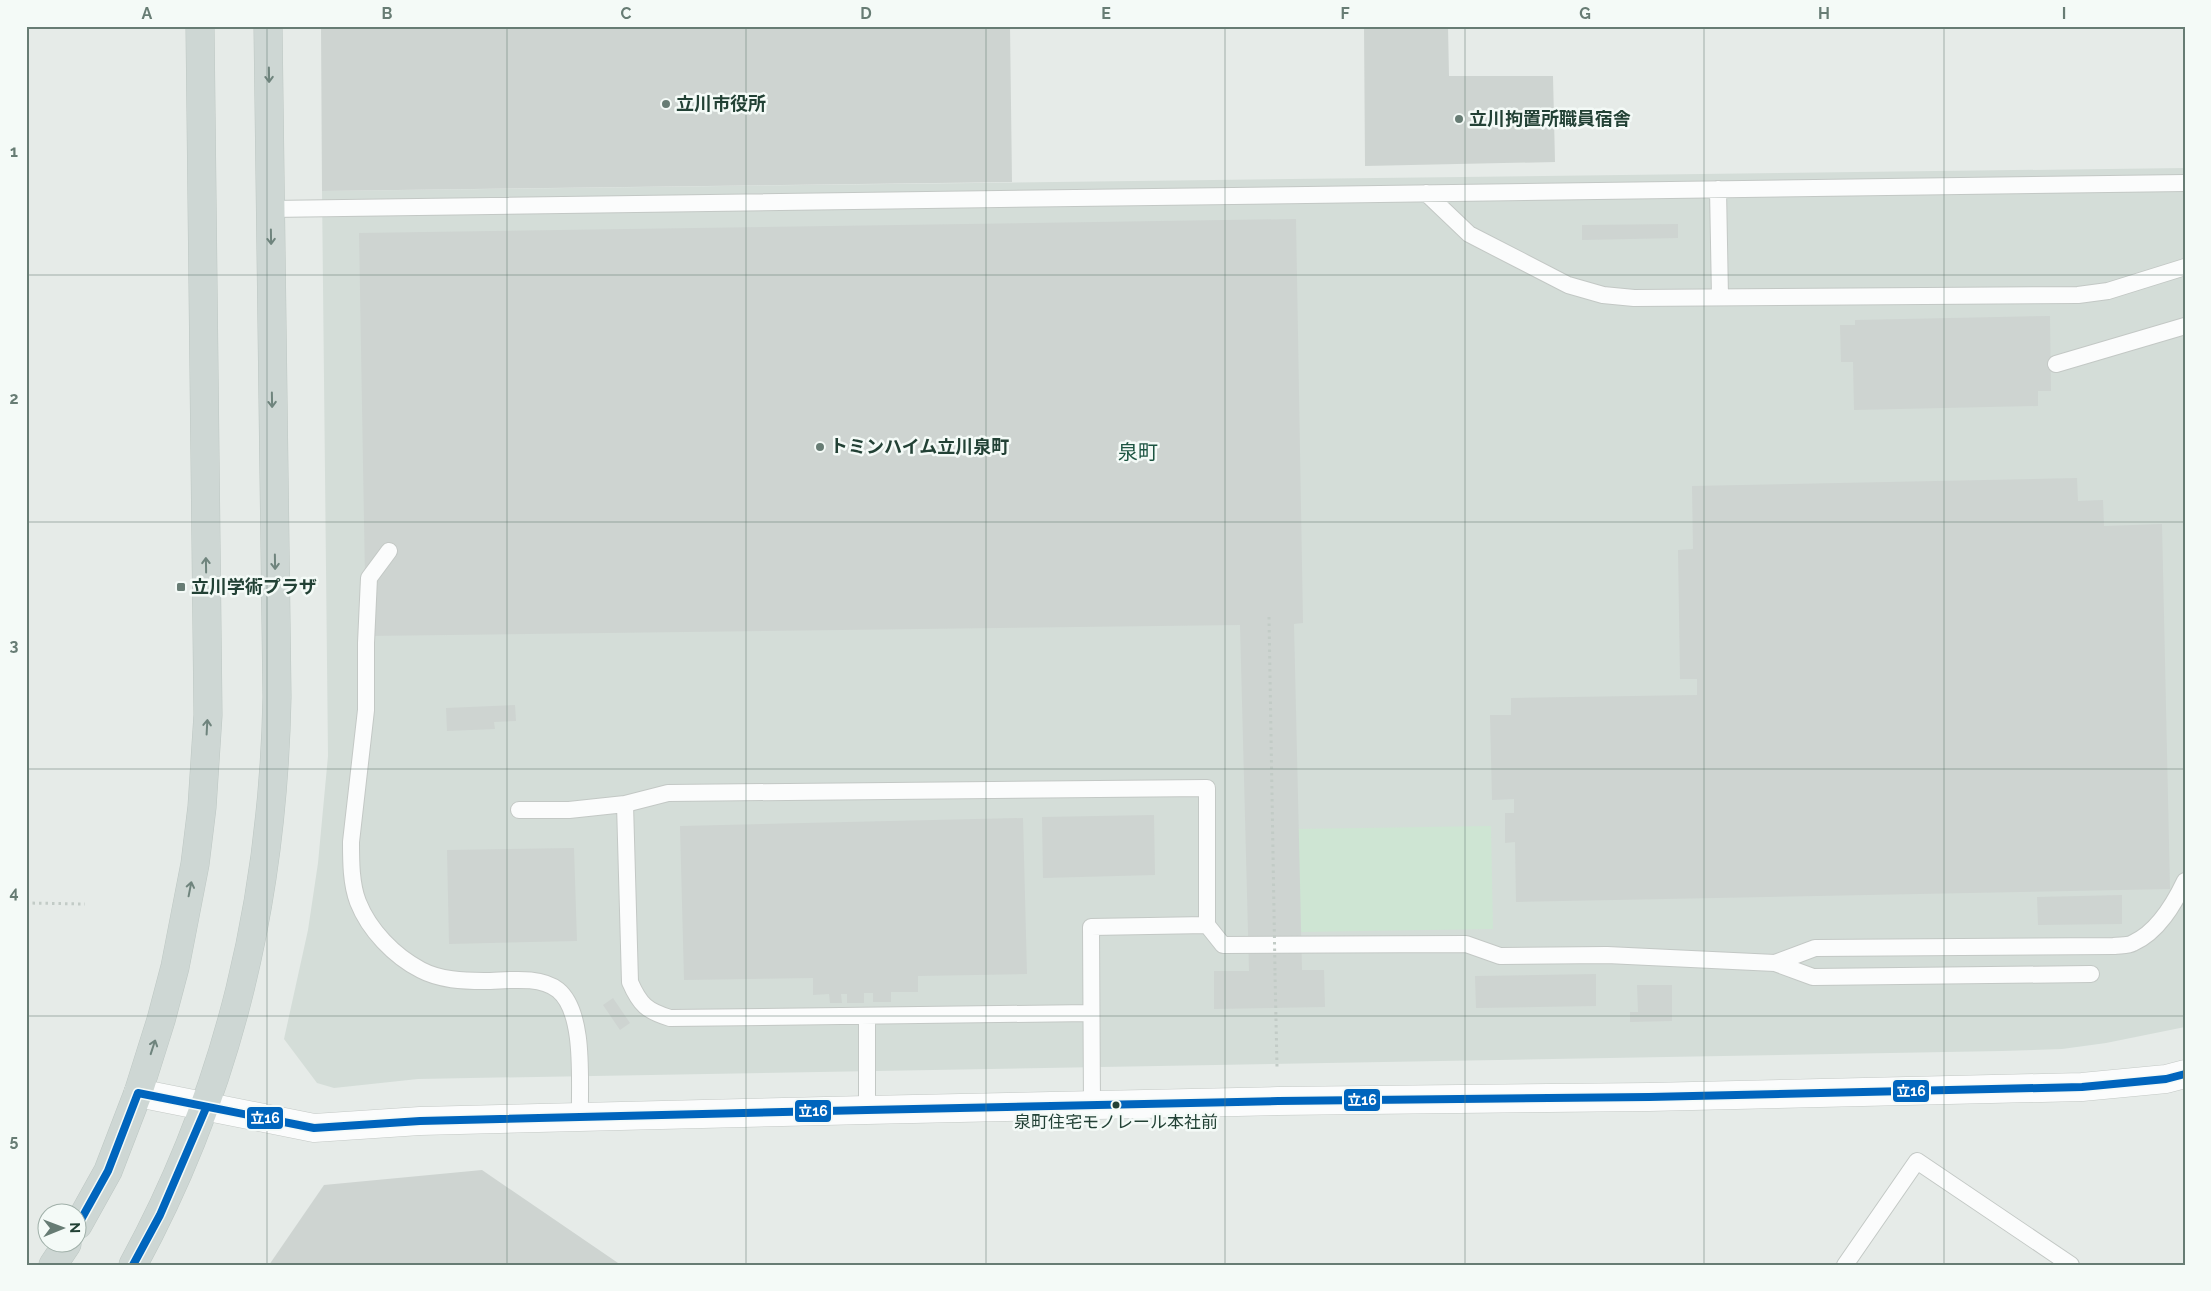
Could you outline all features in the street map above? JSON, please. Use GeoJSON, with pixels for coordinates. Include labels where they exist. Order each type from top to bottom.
{"type":"FeatureCollection","features":[{"type":"Feature","properties":{"kind":"main road"},"geometry":{"type":"LineString","coordinates":[[88,1207],[108,1171],[138,1093],[162,1020],[175,967],[195,864],[202,807],[207,733],[200,26]]}},
{"type":"Feature","properties":{"kind":"main road"},"geometry":{"type":"LineString","coordinates":[[133,1265],[160,1215],[206,1108],[228,1038],[257,914],[269,830],[276,764],[277,697],[268,26]]}},
{"type":"Feature","properties":{"kind":"main road"},"geometry":{"type":"LineString","coordinates":[[53,1265],[60,1254]]}},
{"type":"Feature","properties":{"kind":"street"},"geometry":{"type":"LineString","coordinates":[[138,1093],[314,1128],[420,1120],[2082,1087],[2166,1079],[2185,1074]]}},
{"type":"Feature","properties":{"kind":"lane"},"geometry":{"type":"LineString","coordinates":[[270,209],[2185,183]]}},
{"type":"Feature","properties":{"kind":"lane"},"geometry":{"type":"LineString","coordinates":[[1718,189],[1720,297]]}},
{"type":"Feature","properties":{"kind":"lane"},"geometry":{"type":"LineString","coordinates":[[1426,193],[1468,234],[1568,286],[1603,295],[1634,298],[2078,295],[2108,291],[2185,267]]}},
{"type":"Feature","properties":{"kind":"lane"},"geometry":{"type":"LineString","coordinates":[[2056,364],[2185,326]]}},
{"type":"Feature","properties":{"kind":"lane"},"geometry":{"type":"LineString","coordinates":[[389,551],[369,578],[366,710],[351,842],[351,864],[358,901],[372,927],[397,954],[421,970],[449,979],[537,981],[558,990],[570,1007],[577,1030],[580,1118]]}},
{"type":"Feature","properties":{"kind":"lane"},"geometry":{"type":"LineString","coordinates":[[519,810],[568,810],[625,804],[668,793],[1206,788],[1207,925],[1223,945],[1466,944],[1500,956],[1607,955],[1775,963],[1813,977],[2091,974]]}},
{"type":"Feature","properties":{"kind":"lane"},"geometry":{"type":"LineString","coordinates":[[625,804],[630,982],[637,998],[651,1012],[670,1018],[1091,1013]]}},
{"type":"Feature","properties":{"kind":"lane"},"geometry":{"type":"LineString","coordinates":[[1775,963],[1815,948],[2114,946],[2132,944],[2148,934],[2168,912],[2185,881]]}},
{"type":"Feature","properties":{"kind":"lane"},"geometry":{"type":"LineString","coordinates":[[1092,1106],[1091,927],[1207,925]]}},
{"type":"Feature","properties":{"kind":"lane"},"geometry":{"type":"LineString","coordinates":[[867,1016],[867,1110]]}},
{"type":"Feature","properties":{"kind":"lane"},"geometry":{"type":"LineString","coordinates":[[1845,1265],[1917,1162],[2071,1265]]}},
{"type":"Feature","properties":{"kind":"path"},"geometry":{"type":"LineString","coordinates":[[1269,617],[1277,1073]]}},
{"type":"Feature","properties":{"kind":"path"},"geometry":{"type":"LineString","coordinates":[[26,903],[85,904]]}},
{"type":"Feature","properties":{"kind":"shaded area"},"geometry":{"type":"Polygon","coordinates":[[[2185,168],[2185,1027],[2106,1043],[2062,1049],[2002,1051],[418,1079],[334,1088],[317,1083],[284,1039],[308,930],[318,863],[328,756],[322,191],[2185,168]]]}},
{"type":"Feature","properties":{"kind":"green space"},"geometry":{"type":"Polygon","coordinates":[[[1491,826],[1493,929],[1297,932],[1295,829],[1491,826]]]}},
{"type":"Feature","properties":{"kind":"building","name":"立川市役所"},"geometry":{"type":"Polygon","coordinates":[[[321,26],[1010,26],[1012,182],[322,191],[321,26]]]}},
{"type":"Feature","properties":{"kind":"building","name":"立川拘置所職員宿舎"},"geometry":{"type":"Polygon","coordinates":[[[1364,26],[1448,26],[1449,76],[1553,76],[1555,162],[1365,166],[1364,26]]]}},
{"type":"Feature","properties":{"kind":"building"},"geometry":{"type":"Polygon","coordinates":[[[1296,219],[1303,623],[1294,624],[1302,970],[1324,970],[1325,1007],[1214,1009],[1214,971],[1249,971],[1240,625],[366,636],[359,233],[1296,219]]]}},
{"type":"Feature","properties":{"kind":"building"},"geometry":{"type":"Polygon","coordinates":[[[1678,224],[1678,238],[1582,240],[1582,225],[1678,224]]]}},
{"type":"Feature","properties":{"kind":"building"},"geometry":{"type":"Polygon","coordinates":[[[2050,316],[2051,391],[2038,391],[2038,406],[1854,410],[1853,362],[1841,362],[1840,325],[1855,325],[1855,320],[2050,316]]]}},
{"type":"Feature","properties":{"kind":"building"},"geometry":{"type":"Polygon","coordinates":[[[2077,478],[2078,501],[2103,500],[2104,526],[2162,524],[2170,889],[1516,902],[1515,842],[1505,843],[1505,813],[1514,813],[1514,799],[1492,800],[1490,715],[1511,715],[1511,698],[1697,695],[1697,679],[1680,679],[1678,550],[1693,549],[1692,486],[2077,478]]]}},
{"type":"Feature","properties":{"kind":"building"},"geometry":{"type":"Polygon","coordinates":[[[515,705],[516,721],[494,722],[495,729],[447,731],[446,708],[515,705]]]}},
{"type":"Feature","properties":{"kind":"building"},"geometry":{"type":"Polygon","coordinates":[[[1154,815],[1155,875],[1043,878],[1042,817],[1154,815]]]}},
{"type":"Feature","properties":{"kind":"building"},"geometry":{"type":"Polygon","coordinates":[[[1023,818],[1027,974],[918,976],[918,992],[891,992],[891,1002],[873,1002],[873,993],[864,993],[864,1003],[847,1003],[847,994],[841,994],[842,1003],[830,1003],[829,994],[813,995],[813,978],[684,980],[680,826],[1023,818]]]}},
{"type":"Feature","properties":{"kind":"building"},"geometry":{"type":"Polygon","coordinates":[[[574,848],[577,941],[449,944],[447,850],[574,848]]]}},
{"type":"Feature","properties":{"kind":"building"},"geometry":{"type":"Polygon","coordinates":[[[2122,895],[2122,924],[2038,925],[2037,897],[2122,895]]]}},
{"type":"Feature","properties":{"kind":"building"},"geometry":{"type":"Polygon","coordinates":[[[1596,974],[1596,1006],[1476,1008],[1475,976],[1596,974]]]}},
{"type":"Feature","properties":{"kind":"building"},"geometry":{"type":"Polygon","coordinates":[[[1637,985],[1672,985],[1672,1021],[1630,1022],[1630,1012],[1638,1012],[1637,985]]]}},
{"type":"Feature","properties":{"kind":"building"},"geometry":{"type":"Polygon","coordinates":[[[613,998],[630,1023],[620,1030],[603,1005],[613,998]]]}},
{"type":"Feature","properties":{"kind":"building"},"geometry":{"type":"Polygon","coordinates":[[[482,1170],[621,1265],[269,1265],[324,1185],[482,1170]]]}},
{"type":"Feature","properties":{"kind":"transit line","name":"立16"},"geometry":{"type":"LineString","coordinates":[[88,1207],[108,1171],[138,1093],[314,1128],[420,1121],[867,1110],[1278,1101],[1649,1097],[2082,1087],[2166,1079],[2185,1074]]}},
{"type":"Feature","properties":{"kind":"transit line","name":"立16"},"geometry":{"type":"LineString","coordinates":[[133,1265],[160,1215],[206,1108]]}},
{"type":"Feature","properties":{"kind":"place","name":"立川市役所"},"geometry":{"type":"Point","coordinates":[666,104]}},
{"type":"Feature","properties":{"kind":"place","name":"立川拘置所職員宿舎"},"geometry":{"type":"Point","coordinates":[1459,119]}},
{"type":"Feature","properties":{"kind":"place","name":"トミンハイム立川泉町"},"geometry":{"type":"Point","coordinates":[820,447]}},
{"type":"Feature","properties":{"kind":"place","name":"立川学術プラザ"},"geometry":{"type":"Point","coordinates":[181,587]}},
{"type":"Feature","properties":{"kind":"place","name":"泉町住宅モノレール本社前"},"geometry":{"type":"Point","coordinates":[1116,1105]}},
{"type":"Feature","properties":{"kind":"district","name":"泉町"},"geometry":{"type":"Point","coordinates":[1138,452]}}]}
